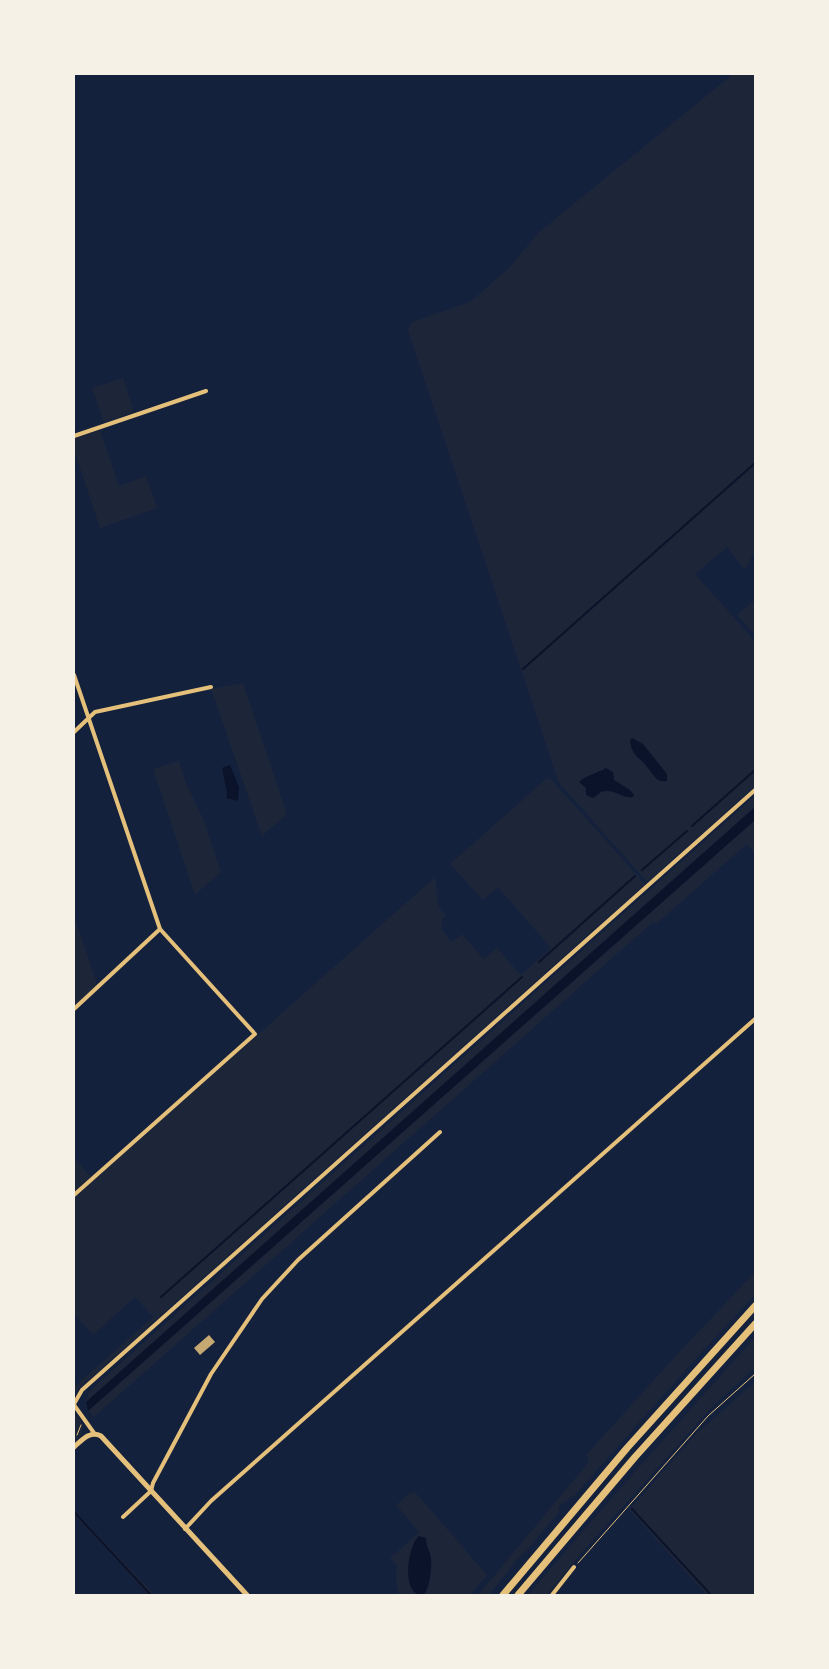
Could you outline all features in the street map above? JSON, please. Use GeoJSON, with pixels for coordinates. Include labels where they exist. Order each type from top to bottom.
{"type":"FeatureCollection","features":[{"type":"Feature","properties":{"kind":"highway"},"geometry":{"type":"LineString","coordinates":[[503,1595],[627,1448],[755,1306]]}},
{"type":"Feature","properties":{"kind":"highway"},"geometry":{"type":"LineString","coordinates":[[518,1595],[635,1457],[755,1324]]}},
{"type":"Feature","properties":{"kind":"street"},"geometry":{"type":"LineString","coordinates":[[74,436],[206,390]]}},
{"type":"Feature","properties":{"kind":"street"},"geometry":{"type":"LineString","coordinates":[[74,674],[160,929],[255,1034],[74,1195]]}},
{"type":"Feature","properties":{"kind":"street"},"geometry":{"type":"LineString","coordinates":[[74,732],[95,712],[210,687]]}},
{"type":"Feature","properties":{"kind":"street"},"geometry":{"type":"LineString","coordinates":[[94,1434],[74,1405],[76,1397],[82,1390],[755,790]]}},
{"type":"Feature","properties":{"kind":"street"},"geometry":{"type":"LineString","coordinates":[[74,1009],[160,929]]}},
{"type":"Feature","properties":{"kind":"street"},"geometry":{"type":"LineString","coordinates":[[185,1529],[211,1501],[755,1019]]}},
{"type":"Feature","properties":{"kind":"street"},"geometry":{"type":"LineString","coordinates":[[123,1517],[151,1491],[211,1374],[262,1299],[298,1260],[440,1132]]}},
{"type":"Feature","properties":{"kind":"street"},"geometry":{"type":"LineString","coordinates":[[74,1447],[88,1436],[94,1434],[98,1434],[105,1439],[185,1529],[248,1595]]}},
{"type":"Feature","properties":{"kind":"street"},"geometry":{"type":"LineString","coordinates":[[552,1595],[574,1567]]}},
{"type":"Feature","properties":{"kind":"path"},"geometry":{"type":"LineString","coordinates":[[574,1567],[708,1416],[755,1374]]}},
{"type":"Feature","properties":{"kind":"path"},"geometry":{"type":"LineString","coordinates":[[75,1438],[81,1425],[86,1421]]}},
{"type":"Feature","properties":{"kind":"shaded area"},"geometry":{"type":"Polygon","coordinates":[[[733,74],[755,74],[755,551],[745,570],[727,547],[695,574],[755,641],[755,786],[647,882],[559,783],[408,330],[412,322],[470,302],[508,269],[538,233],[733,74]],[[632,738],[630,741],[632,750],[659,781],[648,750],[632,738]],[[606,768],[583,778],[586,788],[585,792],[596,797],[600,792],[613,792],[626,797],[630,790],[614,780],[613,772],[606,768]]]}},
{"type":"Feature","properties":{"kind":"shaded area"},"geometry":{"type":"Polygon","coordinates":[[[123,378],[133,408],[131,413],[104,423],[92,388],[123,378]]]}},
{"type":"Feature","properties":{"kind":"shaded area"},"geometry":{"type":"Polygon","coordinates":[[[100,430],[119,486],[146,476],[157,508],[100,528],[74,450],[74,438],[100,430]]]}},
{"type":"Feature","properties":{"kind":"shaded area"},"geometry":{"type":"Polygon","coordinates":[[[753,601],[755,603],[755,635],[737,615],[753,601]]]}},
{"type":"Feature","properties":{"kind":"shaded area"},"geometry":{"type":"Polygon","coordinates":[[[243,683],[287,814],[262,836],[211,689],[243,683]]]}},
{"type":"Feature","properties":{"kind":"shaded area"},"geometry":{"type":"Polygon","coordinates":[[[632,738],[643,744],[667,774],[667,781],[660,781],[656,778],[635,754],[630,741],[632,738]]]}},
{"type":"Feature","properties":{"kind":"shaded area"},"geometry":{"type":"Polygon","coordinates":[[[179,761],[186,783],[204,821],[221,872],[195,895],[153,769],[179,761]]]}},
{"type":"Feature","properties":{"kind":"shaded area"},"geometry":{"type":"Polygon","coordinates":[[[230,765],[239,787],[238,801],[226,798],[227,793],[222,768],[230,765]]]}},
{"type":"Feature","properties":{"kind":"shaded area"},"geometry":{"type":"Polygon","coordinates":[[[606,768],[613,772],[614,780],[630,790],[634,795],[633,797],[626,797],[608,791],[601,792],[593,798],[586,795],[586,788],[579,782],[606,768]]]}},
{"type":"Feature","properties":{"kind":"shaded area"},"geometry":{"type":"Polygon","coordinates":[[[546,779],[551,779],[645,884],[74,1393],[74,1387],[153,1317],[135,1297],[93,1335],[74,1314],[74,1198],[435,877],[439,908],[446,915],[443,918],[441,929],[452,942],[462,934],[484,959],[497,948],[521,975],[551,948],[498,887],[483,900],[450,864],[546,779]]]}},
{"type":"Feature","properties":{"kind":"shaded area"},"geometry":{"type":"Polygon","coordinates":[[[755,796],[755,807],[86,1402],[88,1394],[94,1387],[755,796]]]}},
{"type":"Feature","properties":{"kind":"shaded area"},"geometry":{"type":"Polygon","coordinates":[[[755,807],[755,820],[88,1411],[86,1402],[755,807]]]}},
{"type":"Feature","properties":{"kind":"shaded area"},"geometry":{"type":"Polygon","coordinates":[[[755,820],[755,853],[747,844],[656,924],[653,922],[94,1417],[88,1411],[755,820]]]}},
{"type":"Feature","properties":{"kind":"shaded area"},"geometry":{"type":"Polygon","coordinates":[[[74,915],[97,985],[74,1006],[74,915]]]}},
{"type":"Feature","properties":{"kind":"shaded area"},"geometry":{"type":"Polygon","coordinates":[[[74,1157],[91,1177],[74,1192],[74,1157]]]}},
{"type":"Feature","properties":{"kind":"shaded area"},"geometry":{"type":"Polygon","coordinates":[[[755,1272],[755,1295],[574,1496],[559,1506],[559,1512],[526,1551],[515,1561],[489,1595],[478,1595],[587,1464],[589,1458],[586,1455],[755,1272]]]}},
{"type":"Feature","properties":{"kind":"shaded area"},"geometry":{"type":"Polygon","coordinates":[[[755,1337],[755,1368],[714,1405],[584,1550],[547,1595],[528,1595],[615,1494],[755,1337]]]}},
{"type":"Feature","properties":{"kind":"shaded area"},"geometry":{"type":"Polygon","coordinates":[[[755,1382],[755,1595],[707,1595],[629,1510],[697,1433],[755,1382]]]}},
{"type":"Feature","properties":{"kind":"shaded area"},"geometry":{"type":"Polygon","coordinates":[[[74,1413],[81,1421],[83,1428],[81,1435],[74,1442],[74,1413]]]}},
{"type":"Feature","properties":{"kind":"shaded area"},"geometry":{"type":"Polygon","coordinates":[[[415,1492],[487,1575],[470,1595],[420,1595],[426,1593],[430,1581],[431,1556],[426,1544],[419,1536],[415,1541],[416,1594],[419,1595],[399,1595],[396,1581],[397,1566],[390,1558],[419,1532],[396,1505],[410,1493],[415,1492]]]}},
{"type":"Feature","properties":{"kind":"shaded area"},"geometry":{"type":"Polygon","coordinates":[[[74,1510],[155,1595],[149,1595],[74,1515],[74,1510]]]}},
{"type":"Feature","properties":{"kind":"shaded area"},"geometry":{"type":"Polygon","coordinates":[[[419,1536],[426,1538],[431,1562],[428,1585],[425,1593],[420,1595],[414,1592],[408,1577],[409,1558],[415,1541],[419,1536]]]}},
{"type":"Feature","properties":{"kind":"building"},"geometry":{"type":"Polygon","coordinates":[[[209,1335],[215,1342],[200,1355],[194,1348],[209,1335]]]}},
{"type":"Feature","properties":{"kind":"waterway"},"geometry":{"type":"LineString","coordinates":[[523,669],[755,463]]}},
{"type":"Feature","properties":{"kind":"waterway"},"geometry":{"type":"LineString","coordinates":[[692,826],[755,770]]}},
{"type":"Feature","properties":{"kind":"waterway"},"geometry":{"type":"LineString","coordinates":[[642,870],[687,831]]}},
{"type":"Feature","properties":{"kind":"waterway"},"geometry":{"type":"LineString","coordinates":[[539,962],[635,876]]}},
{"type":"Feature","properties":{"kind":"waterway"},"geometry":{"type":"LineString","coordinates":[[161,1297],[522,977]]}},
{"type":"Feature","properties":{"kind":"waterway"},"geometry":{"type":"LineString","coordinates":[[632,1509],[711,1595]]}},
{"type":"Feature","properties":{"kind":"waterway"},"geometry":{"type":"LineString","coordinates":[[74,1512],[151,1595]]}}]}
